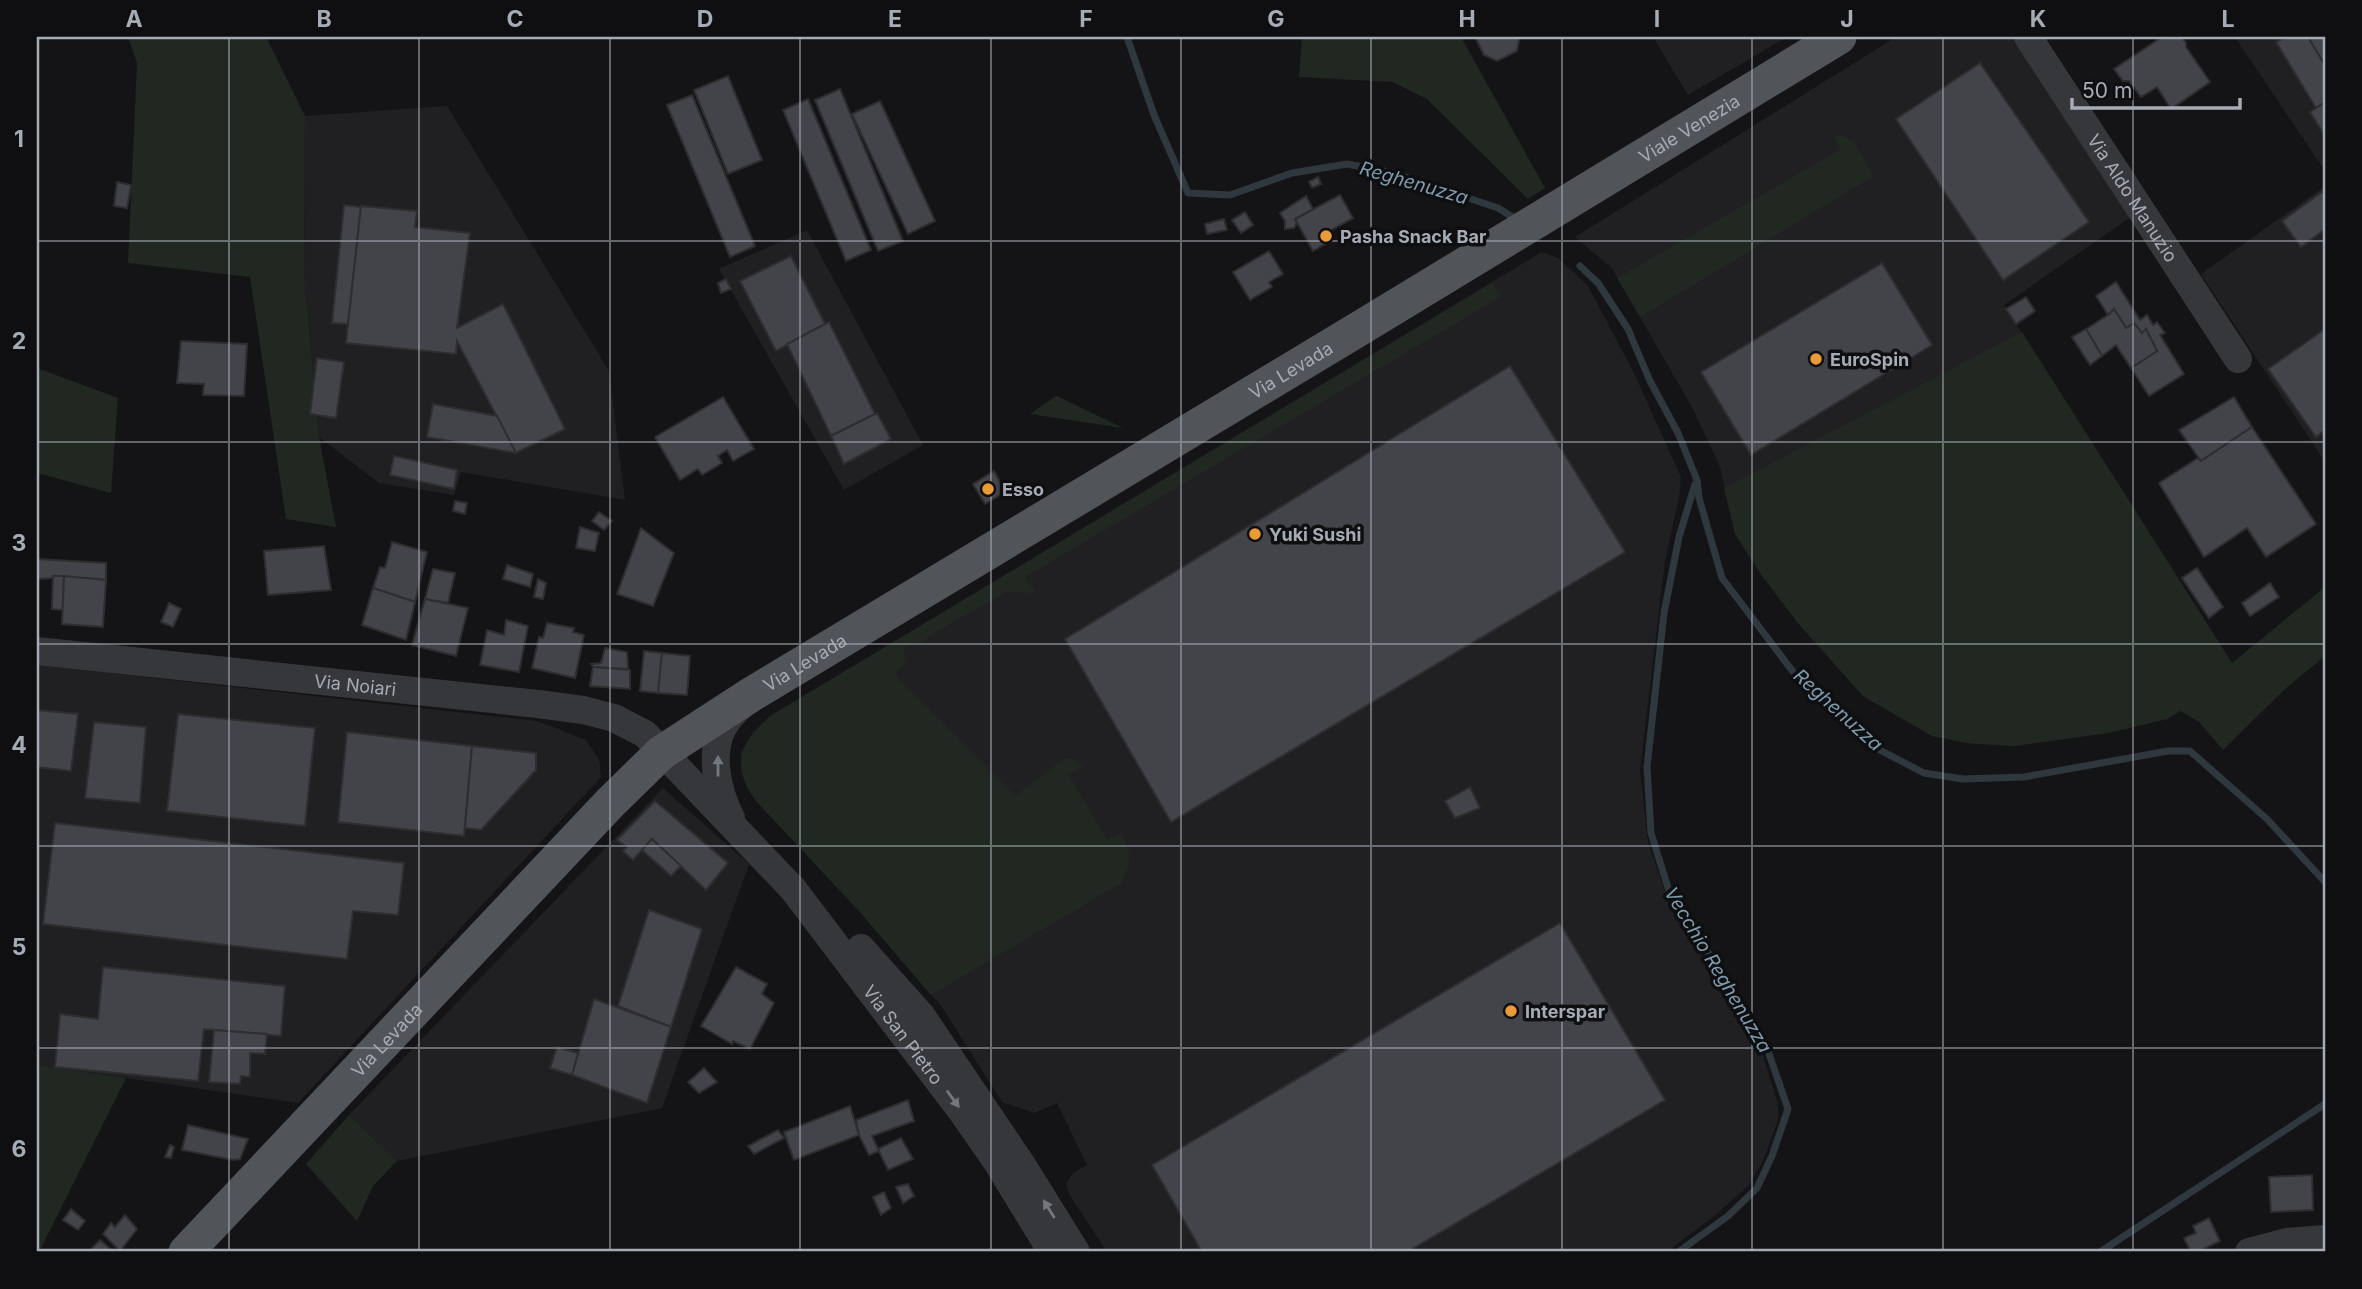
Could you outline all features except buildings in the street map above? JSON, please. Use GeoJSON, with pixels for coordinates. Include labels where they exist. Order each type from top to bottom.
{"type":"FeatureCollection","features":[{"type":"Feature","properties":{"kind":"main road","name":"Viale Venezia"},"geometry":{"type":"LineString","coordinates":[[1540,219],[1839,37]]}},
{"type":"Feature","properties":{"kind":"main road","name":"Via Levada"},"geometry":{"type":"LineString","coordinates":[[186,1252],[610,803],[661,753],[752,694],[1540,219]]}},
{"type":"Feature","properties":{"kind":"street","name":"Via Aldo Manuzio"},"geometry":{"type":"LineString","coordinates":[[2028,37],[2238,359]]}},
{"type":"Feature","properties":{"kind":"street","name":"Via Noiari"},"geometry":{"type":"LineString","coordinates":[[37,651],[583,710],[614,718],[645,734],[661,753]]}},
{"type":"Feature","properties":{"kind":"street","name":"Via San Pietro"},"geometry":{"type":"LineString","coordinates":[[738,830],[724,805],[718,785],[719,740],[726,722],[752,694]]}},
{"type":"Feature","properties":{"kind":"street","name":"Via San Pietro"},"geometry":{"type":"LineString","coordinates":[[661,753],[793,889],[963,1113],[997,1162],[1052,1252]]}},
{"type":"Feature","properties":{"kind":"street"},"geometry":{"type":"LineString","coordinates":[[793,889],[851,937],[921,1015],[1022,1165],[1076,1252]]}},
{"type":"Feature","properties":{"kind":"street"},"geometry":{"type":"LineString","coordinates":[[2249,1252],[2287,1242],[2325,1239]]}},
{"type":"Feature","properties":{"kind":"shaded area"},"geometry":{"type":"Polygon","coordinates":[[[128,37],[266,37],[305,116],[304,273],[319,437],[336,527],[286,519],[250,277],[128,263],[137,63],[128,37]]]}},
{"type":"Feature","properties":{"kind":"shaded area"},"geometry":{"type":"Polygon","coordinates":[[[1302,37],[1461,37],[1545,188],[1528,199],[1427,99],[1393,82],[1299,77],[1302,37]]]}},
{"type":"Feature","properties":{"kind":"shaded area"},"geometry":{"type":"Polygon","coordinates":[[[1653,37],[1787,37],[1688,95],[1653,37]]]}},
{"type":"Feature","properties":{"kind":"shaded area"},"geometry":{"type":"Polygon","coordinates":[[[1896,37],[2012,37],[2135,214],[2004,305],[2232,663],[2167,719],[2108,733],[2014,746],[1966,743],[1932,736],[1863,696],[1797,622],[1735,534],[1720,467],[1693,409],[1611,267],[1575,237],[1896,37]]]}},
{"type":"Feature","properties":{"kind":"shaded area"},"geometry":{"type":"Polygon","coordinates":[[[2235,37],[2325,37],[2325,171],[2235,37]]]}},
{"type":"Feature","properties":{"kind":"shaded area"},"geometry":{"type":"Polygon","coordinates":[[[447,106],[609,371],[625,500],[461,472],[454,495],[379,483],[319,437],[304,273],[305,116],[447,106]]]}},
{"type":"Feature","properties":{"kind":"shaded area"},"geometry":{"type":"Polygon","coordinates":[[[1842,135],[1854,142],[1874,176],[1640,317],[1617,278],[1840,150],[1834,137],[1842,135]]]}},
{"type":"Feature","properties":{"kind":"shaded area"},"geometry":{"type":"Polygon","coordinates":[[[2325,186],[2325,462],[2201,274],[2325,186]]]}},
{"type":"Feature","properties":{"kind":"shaded area"},"geometry":{"type":"Polygon","coordinates":[[[807,230],[923,445],[844,490],[719,269],[807,230]]]}},
{"type":"Feature","properties":{"kind":"shaded area"},"geometry":{"type":"Polygon","coordinates":[[[1542,252],[1558,258],[1588,286],[1634,373],[1681,477],[1665,560],[1640,771],[1648,842],[1670,906],[1760,1046],[1778,1104],[1778,1120],[1763,1161],[1748,1186],[1713,1217],[1666,1252],[1107,1252],[1070,1196],[1066,1184],[1073,1173],[1087,1165],[1057,1103],[1034,1113],[1002,1102],[942,1007],[859,911],[756,801],[747,788],[741,770],[741,752],[753,732],[770,716],[1542,252]]]}},
{"type":"Feature","properties":{"kind":"shaded area"},"geometry":{"type":"Polygon","coordinates":[[[1492,283],[1502,296],[1025,577],[1036,593],[1006,592],[932,634],[921,644],[914,643],[906,647],[903,654],[906,662],[895,674],[1015,796],[1066,758],[1074,759],[1083,766],[1069,775],[1107,840],[1121,833],[1130,858],[1121,883],[931,995],[859,911],[756,801],[743,776],[741,765],[742,755],[752,736],[770,716],[1492,283]]]}},
{"type":"Feature","properties":{"kind":"shaded area"},"geometry":{"type":"Polygon","coordinates":[[[2022,332],[2232,663],[2325,587],[2325,656],[2285,689],[2223,750],[2199,722],[2181,711],[2167,719],[2108,733],[2014,746],[1966,743],[1932,736],[1863,696],[1797,622],[1735,534],[1724,488],[2022,332]]]}},
{"type":"Feature","properties":{"kind":"shaded area"},"geometry":{"type":"Polygon","coordinates":[[[37,368],[118,398],[111,493],[37,473],[37,368]]]}},
{"type":"Feature","properties":{"kind":"shaded area"},"geometry":{"type":"Polygon","coordinates":[[[1057,396],[1123,428],[1030,414],[1057,396]]]}},
{"type":"Feature","properties":{"kind":"shaded area"},"geometry":{"type":"Polygon","coordinates":[[[37,665],[537,721],[586,740],[599,759],[601,777],[298,1103],[37,1065],[37,665]]]}},
{"type":"Feature","properties":{"kind":"shaded area"},"geometry":{"type":"Polygon","coordinates":[[[663,788],[749,864],[662,1108],[397,1161],[349,1115],[663,788]]]}},
{"type":"Feature","properties":{"kind":"shaded area"},"geometry":{"type":"Polygon","coordinates":[[[37,1065],[126,1078],[39,1252],[37,1252],[37,1065]]]}},
{"type":"Feature","properties":{"kind":"shaded area"},"geometry":{"type":"Polygon","coordinates":[[[349,1115],[397,1161],[373,1186],[357,1221],[306,1164],[349,1115]]]}},
{"type":"Feature","properties":{"kind":"waterway","name":"Reghenuzza"},"geometry":{"type":"LineString","coordinates":[[1127,37],[1154,115],[1188,193],[1230,195],[1292,173],[1347,164],[1394,173],[1498,208],[1514,218]]}},
{"type":"Feature","properties":{"kind":"waterway","name":"Reghenuzza"},"geometry":{"type":"LineString","coordinates":[[1580,266],[1598,283],[1628,329],[1650,381],[1678,433],[1697,480],[1699,498],[1722,578],[1797,677],[1874,747],[1924,773],[1963,779],[2024,777],[2168,751],[2190,751],[2267,819],[2325,882]]}},
{"type":"Feature","properties":{"kind":"waterway","name":"Vecchio Reghenuzza"},"geometry":{"type":"LineString","coordinates":[[1678,1252],[1728,1216],[1757,1188],[1772,1156],[1788,1109],[1765,1042],[1669,891],[1651,833],[1647,767],[1664,613],[1679,537],[1695,484]]}},
{"type":"Feature","properties":{"kind":"waterway","name":"Vecchio Reghenuzza"},"geometry":{"type":"LineString","coordinates":[[2100,1252],[2325,1104]]}},
{"type":"Feature","properties":{"kind":"place","name":"Pasha Snack Bar"},"geometry":{"type":"Point","coordinates":[1326,236]}},
{"type":"Feature","properties":{"kind":"place","name":"EuroSpin"},"geometry":{"type":"Point","coordinates":[1816,359]}},
{"type":"Feature","properties":{"kind":"place","name":"Esso"},"geometry":{"type":"Point","coordinates":[988,489]}},
{"type":"Feature","properties":{"kind":"place","name":"Yuki Sushi"},"geometry":{"type":"Point","coordinates":[1255,534]}},
{"type":"Feature","properties":{"kind":"place","name":"Interspar"},"geometry":{"type":"Point","coordinates":[1511,1011]}}]}
